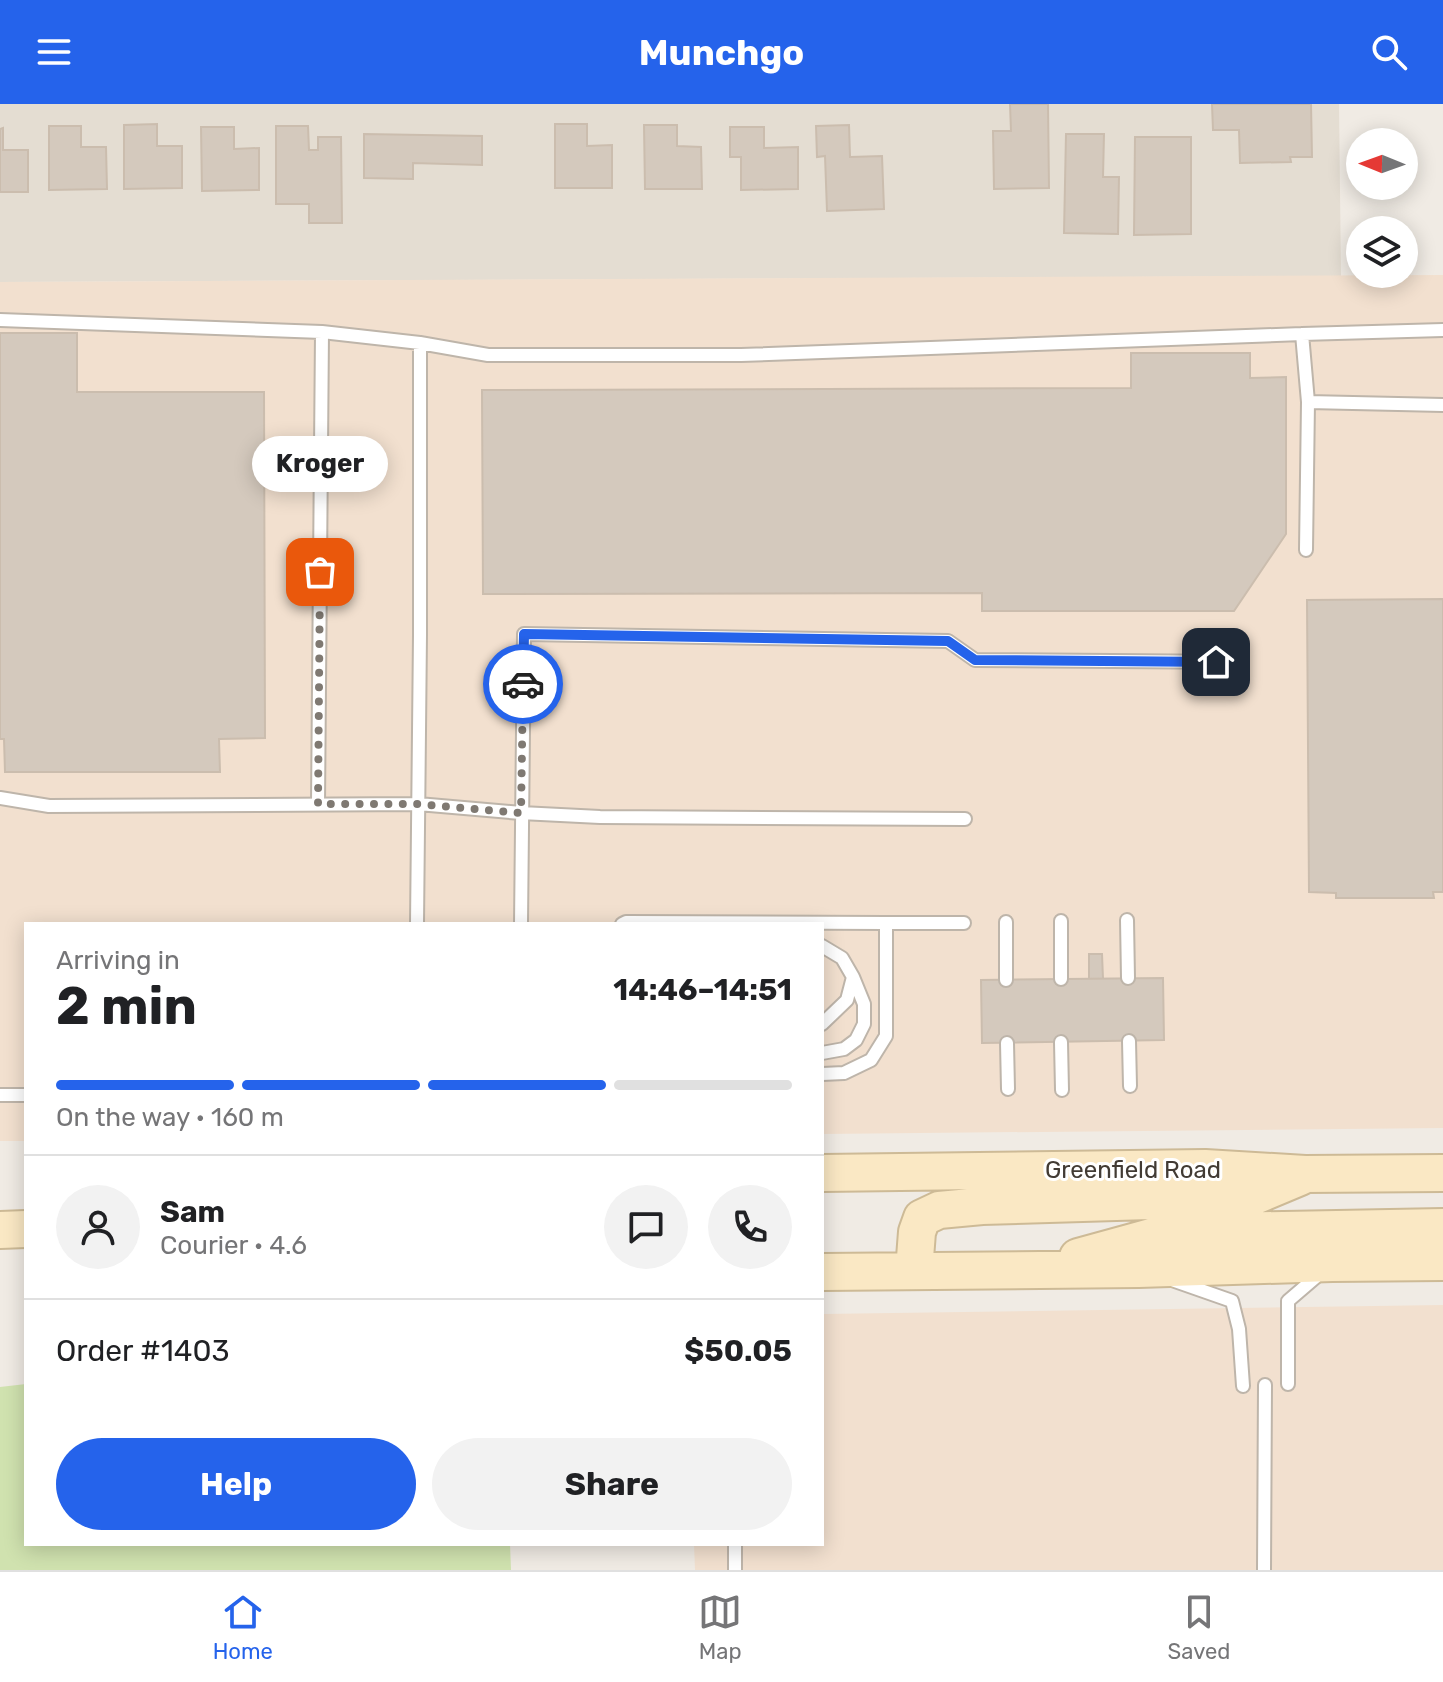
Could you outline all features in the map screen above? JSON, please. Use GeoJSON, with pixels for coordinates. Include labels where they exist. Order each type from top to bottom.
{"type":"FeatureCollection","features":[{"type":"Feature","properties":{"kind":"main road","name":"Greenfield Road"},"geometry":{"type":"LineString","coordinates":[[824,1173],[1205,1168],[1305,1174],[1443,1173]]}},
{"type":"Feature","properties":{"kind":"main road"},"geometry":{"type":"LineString","coordinates":[[914,1271],[917,1232],[922,1218],[939,1210],[1250,1198],[1305,1174]]}},
{"type":"Feature","properties":{"kind":"main road"},"geometry":{"type":"LineString","coordinates":[[1034,1269],[1169,1232],[1443,1227]]}},
{"type":"Feature","properties":{"kind":"main road"},"geometry":{"type":"LineString","coordinates":[[0,1230],[24,1229]]}},
{"type":"Feature","properties":{"kind":"main road"},"geometry":{"type":"LineString","coordinates":[[824,1272],[1443,1262]]}},
{"type":"Feature","properties":{"kind":"lane"},"geometry":{"type":"LineString","coordinates":[[0,320],[322,332],[420,343],[488,355],[741,355],[1443,330]]}},
{"type":"Feature","properties":{"kind":"lane"},"geometry":{"type":"LineString","coordinates":[[318,804],[322,332]]}},
{"type":"Feature","properties":{"kind":"lane"},"geometry":{"type":"LineString","coordinates":[[1302,334],[1308,402],[1306,550]]}},
{"type":"Feature","properties":{"kind":"lane"},"geometry":{"type":"LineString","coordinates":[[417,922],[420,343]]}},
{"type":"Feature","properties":{"kind":"lane"},"geometry":{"type":"LineString","coordinates":[[1308,402],[1443,405]]}},
{"type":"Feature","properties":{"kind":"lane"},"geometry":{"type":"LineString","coordinates":[[521,922],[524,634],[948,641],[975,660],[1242,662]]}},
{"type":"Feature","properties":{"kind":"lane"},"geometry":{"type":"LineString","coordinates":[[0,798],[49,806],[418,804],[600,817],[965,819]]}},
{"type":"Feature","properties":{"kind":"lane"},"geometry":{"type":"LineString","coordinates":[[1127,920],[1128,978]]}},
{"type":"Feature","properties":{"kind":"lane"},"geometry":{"type":"LineString","coordinates":[[1061,921],[1061,979]]}},
{"type":"Feature","properties":{"kind":"lane"},"geometry":{"type":"LineString","coordinates":[[1006,922],[1006,980]]}},
{"type":"Feature","properties":{"kind":"lane"},"geometry":{"type":"LineString","coordinates":[[824,923],[964,923]]}},
{"type":"Feature","properties":{"kind":"lane"},"geometry":{"type":"LineString","coordinates":[[824,1074],[844,1073],[871,1060],[886,1036],[886,923]]}},
{"type":"Feature","properties":{"kind":"lane"},"geometry":{"type":"LineString","coordinates":[[824,947],[842,958],[864,1004],[864,1024],[856,1040],[844,1049],[824,1053]]}},
{"type":"Feature","properties":{"kind":"lane"},"geometry":{"type":"LineString","coordinates":[[824,1022],[847,1000],[853,977]]}},
{"type":"Feature","properties":{"kind":"lane"},"geometry":{"type":"LineString","coordinates":[[1129,1041],[1130,1086]]}},
{"type":"Feature","properties":{"kind":"lane"},"geometry":{"type":"LineString","coordinates":[[1061,1042],[1062,1090]]}},
{"type":"Feature","properties":{"kind":"lane"},"geometry":{"type":"LineString","coordinates":[[1007,1043],[1008,1089]]}},
{"type":"Feature","properties":{"kind":"lane"},"geometry":{"type":"LineString","coordinates":[[0,1095],[24,1095]]}},
{"type":"Feature","properties":{"kind":"lane"},"geometry":{"type":"LineString","coordinates":[[1288,1384],[1288,1301],[1332,1263]]}},
{"type":"Feature","properties":{"kind":"lane"},"geometry":{"type":"LineString","coordinates":[[1139,1269],[1232,1301],[1239,1329],[1243,1386]]}},
{"type":"Feature","properties":{"kind":"lane"},"geometry":{"type":"LineString","coordinates":[[1264,1570],[1265,1385]]}},
{"type":"Feature","properties":{"kind":"lane"},"geometry":{"type":"LineString","coordinates":[[735,1546],[735,1570]]}},
{"type":"Feature","properties":{"kind":"shaded area"},"geometry":{"type":"Polygon","coordinates":[[[0,104],[1339,104],[1341,276],[0,282],[0,104]]]}},
{"type":"Feature","properties":{"kind":"shaded area"},"geometry":{"type":"Polygon","coordinates":[[[1346,275],[1346,288],[1418,288],[1418,275],[1443,275],[1443,1128],[824,1134],[824,922],[24,922],[24,1141],[0,1141],[0,282],[1346,275]]]}},
{"type":"Feature","properties":{"kind":"shaded area"},"geometry":{"type":"Polygon","coordinates":[[[1443,1305],[1443,1570],[695,1570],[694,1546],[824,1546],[824,1314],[1443,1305]]]}},
{"type":"Feature","properties":{"kind":"green space"},"geometry":{"type":"Polygon","coordinates":[[[24,1384],[24,1546],[510,1546],[511,1570],[0,1570],[0,1387],[24,1384]]]}},
{"type":"Feature","properties":{"kind":"building"},"geometry":{"type":"Polygon","coordinates":[[[1010,104],[1048,104],[1049,188],[994,189],[993,131],[1011,131],[1010,104]]]}},
{"type":"Feature","properties":{"kind":"building"},"geometry":{"type":"Polygon","coordinates":[[[1212,104],[1311,104],[1312,157],[1290,157],[1291,162],[1240,163],[1239,130],[1213,130],[1212,104]]]}},
{"type":"Feature","properties":{"kind":"building"},"geometry":{"type":"Polygon","coordinates":[[[157,124],[157,146],[182,146],[182,188],[124,189],[124,125],[157,124]]]}},
{"type":"Feature","properties":{"kind":"building"},"geometry":{"type":"Polygon","coordinates":[[[555,124],[587,124],[587,146],[612,145],[612,188],[555,188],[555,124]]]}},
{"type":"Feature","properties":{"kind":"building"},"geometry":{"type":"Polygon","coordinates":[[[644,125],[677,125],[677,146],[701,147],[702,189],[645,189],[644,125]]]}},
{"type":"Feature","properties":{"kind":"building"},"geometry":{"type":"Polygon","coordinates":[[[849,125],[850,157],[882,156],[884,209],[827,211],[825,156],[817,157],[816,126],[849,125]]]}},
{"type":"Feature","properties":{"kind":"building"},"geometry":{"type":"Polygon","coordinates":[[[49,126],[81,126],[81,147],[106,147],[107,189],[49,190],[49,126]]]}},
{"type":"Feature","properties":{"kind":"building"},"geometry":{"type":"Polygon","coordinates":[[[276,126],[308,126],[309,150],[318,150],[318,137],[341,137],[342,223],[309,223],[309,204],[276,204],[276,126]]]}},
{"type":"Feature","properties":{"kind":"building"},"geometry":{"type":"Polygon","coordinates":[[[201,127],[234,127],[234,149],[259,148],[259,190],[202,191],[201,127]]]}},
{"type":"Feature","properties":{"kind":"building"},"geometry":{"type":"Polygon","coordinates":[[[730,127],[764,127],[764,148],[798,147],[798,189],[741,190],[741,157],[730,157],[730,127]]]}},
{"type":"Feature","properties":{"kind":"building"},"geometry":{"type":"Polygon","coordinates":[[[3,128],[3,150],[28,150],[28,192],[0,192],[0,129],[3,128]]]}},
{"type":"Feature","properties":{"kind":"building"},"geometry":{"type":"Polygon","coordinates":[[[364,134],[482,136],[482,165],[413,163],[413,179],[364,178],[364,134]]]}},
{"type":"Feature","properties":{"kind":"building"},"geometry":{"type":"Polygon","coordinates":[[[1066,134],[1104,134],[1103,177],[1119,177],[1118,234],[1064,233],[1066,134]]]}},
{"type":"Feature","properties":{"kind":"building"},"geometry":{"type":"Polygon","coordinates":[[[1135,137],[1191,137],[1191,234],[1134,235],[1135,137]]]}},
{"type":"Feature","properties":{"kind":"building"},"geometry":{"type":"Polygon","coordinates":[[[0,333],[77,333],[77,392],[264,392],[265,738],[219,739],[220,772],[5,772],[4,739],[0,739],[0,333]]]}},
{"type":"Feature","properties":{"kind":"building"},"geometry":{"type":"Polygon","coordinates":[[[1131,353],[1250,353],[1250,378],[1286,377],[1286,534],[1234,611],[982,611],[982,593],[483,594],[482,390],[1131,388],[1131,353]]]}},
{"type":"Feature","properties":{"kind":"building"},"geometry":{"type":"Polygon","coordinates":[[[1443,599],[1443,892],[1433,892],[1434,898],[1336,898],[1336,893],[1309,892],[1307,600],[1443,599]]]}},
{"type":"Feature","properties":{"kind":"building"},"geometry":{"type":"Polygon","coordinates":[[[1089,954],[1102,954],[1103,979],[1089,979],[1089,954]]]}},
{"type":"Feature","properties":{"kind":"building"},"geometry":{"type":"Polygon","coordinates":[[[1163,978],[1164,1040],[982,1043],[981,980],[1163,978]]]}},
{"type":"Feature","properties":{"kind":"way so far"},"geometry":{"type":"LineString","coordinates":[[320,572],[318,804],[418,804],[521,813],[523,684]]}},
{"type":"Feature","properties":{"kind":"place","name":"Kroger"},"geometry":{"type":"Point","coordinates":[320,572]}},
{"type":"Feature","properties":{"kind":"route"},"geometry":{"type":"LineString","coordinates":[[523,684],[524,634],[948,641],[975,660],[1216,662]]}}]}
